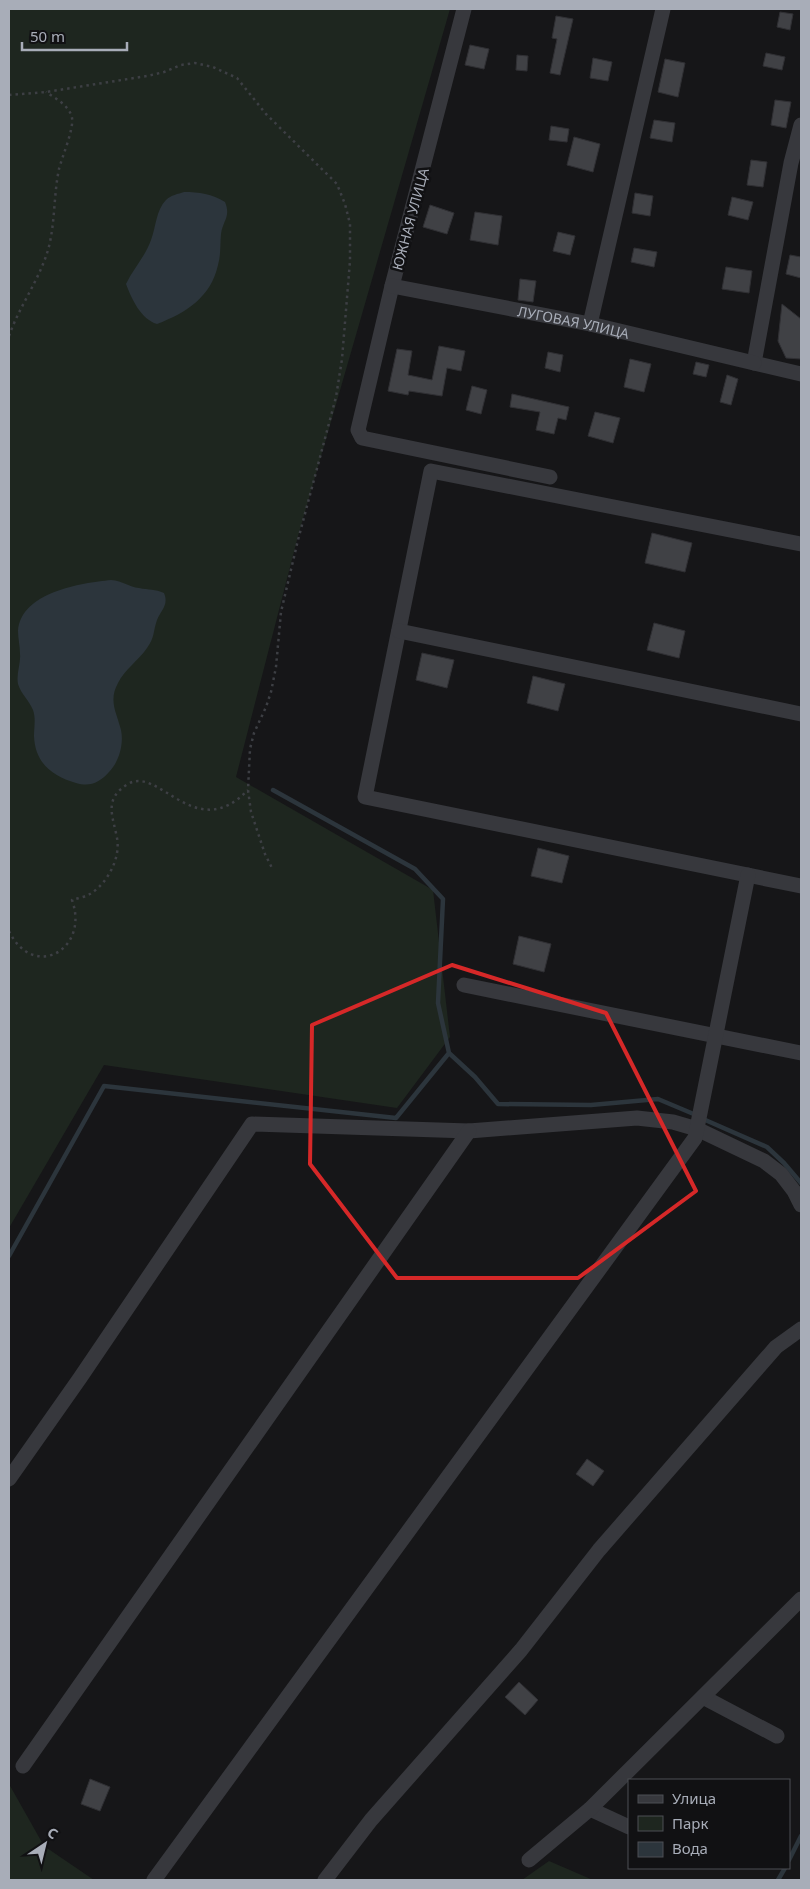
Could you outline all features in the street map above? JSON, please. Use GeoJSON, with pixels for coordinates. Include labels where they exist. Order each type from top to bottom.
{"type":"FeatureCollection","features":[{"type":"Feature","properties":{"kind":"street","name":"ЮЖНАЯ УЛИЦА"},"geometry":{"type":"LineString","coordinates":[[464,9],[392,286],[358,430],[362,438],[550,477]]}},
{"type":"Feature","properties":{"kind":"street"},"geometry":{"type":"LineString","coordinates":[[590,324],[663,9]]}},
{"type":"Feature","properties":{"kind":"street"},"geometry":{"type":"LineString","coordinates":[[754,363],[791,164],[801,125]]}},
{"type":"Feature","properties":{"kind":"street","name":"ЛУГОВАЯ УЛИЦА"},"geometry":{"type":"LineString","coordinates":[[392,286],[590,324],[801,374]]}},
{"type":"Feature","properties":{"kind":"street"},"geometry":{"type":"LineString","coordinates":[[801,544],[431,471],[365,797],[801,886]]}},
{"type":"Feature","properties":{"kind":"street"},"geometry":{"type":"LineString","coordinates":[[399,631],[801,714]]}},
{"type":"Feature","properties":{"kind":"street"},"geometry":{"type":"LineString","coordinates":[[154,1880],[695,1138],[748,875]]}},
{"type":"Feature","properties":{"kind":"street"},"geometry":{"type":"LineString","coordinates":[[464,985],[801,1053]]}},
{"type":"Feature","properties":{"kind":"street"},"geometry":{"type":"LineString","coordinates":[[9,1479],[80,1378],[252,1124],[469,1131],[637,1118],[673,1122],[697,1129],[764,1161],[781,1174],[794,1191],[801,1205]]}},
{"type":"Feature","properties":{"kind":"street"},"geometry":{"type":"LineString","coordinates":[[23,1766],[469,1131]]}},
{"type":"Feature","properties":{"kind":"street"},"geometry":{"type":"LineString","coordinates":[[325,1880],[371,1820],[520,1650],[606,1542],[776,1348],[801,1329]]}},
{"type":"Feature","properties":{"kind":"street"},"geometry":{"type":"LineString","coordinates":[[529,1860],[590,1808],[801,1600]]}},
{"type":"Feature","properties":{"kind":"street"},"geometry":{"type":"LineString","coordinates":[[703,1697],[777,1736]]}},
{"type":"Feature","properties":{"kind":"street"},"geometry":{"type":"LineString","coordinates":[[590,1808],[628,1827]]}},
{"type":"Feature","properties":{"kind":"path"},"geometry":{"type":"LineString","coordinates":[[9,95],[46,92],[147,76],[181,65],[195,63],[227,72],[237,78],[266,114],[324,170],[336,184],[345,204],[350,224],[350,260],[342,359],[336,397],[281,612],[276,667],[271,692],[254,733],[250,749],[248,790],[251,812],[265,854],[272,868]]}},
{"type":"Feature","properties":{"kind":"path"},"geometry":{"type":"LineString","coordinates":[[9,336],[14,321],[42,265],[50,242],[58,171],[72,126],[72,117],[68,109],[46,92]]}},
{"type":"Feature","properties":{"kind":"path"},"geometry":{"type":"LineString","coordinates":[[9,931],[16,943],[26,951],[40,957],[54,956],[64,949],[75,928],[76,911],[72,900],[88,896],[99,888],[111,869],[118,848],[118,838],[111,815],[111,805],[121,789],[130,783],[138,780],[147,781],[179,802],[192,807],[218,809],[238,800],[248,790]]}},
{"type":"Feature","properties":{"kind":"highlighted area"},"geometry":{"type":"Polygon","coordinates":[[[452,965],[606,1013],[696,1191],[578,1278],[397,1278],[310,1164],[312,1025],[452,965]]]}},
{"type":"Feature","properties":{"kind":"green space"},"geometry":{"type":"Polygon","coordinates":[[[9,9],[450,9],[298,536],[236,777],[433,890],[450,1037],[397,1108],[104,1065],[9,1228],[9,9]]]}},
{"type":"Feature","properties":{"kind":"green space"},"geometry":{"type":"Polygon","coordinates":[[[9,1784],[44,1846],[94,1880],[9,1880],[9,1784]]]}},
{"type":"Feature","properties":{"kind":"green space"},"geometry":{"type":"Polygon","coordinates":[[[549,1861],[593,1880],[522,1880],[549,1861]]]}},
{"type":"Feature","properties":{"kind":"water"},"geometry":{"type":"Polygon","coordinates":[[[184,192],[205,194],[225,202],[227,215],[221,234],[219,261],[215,276],[203,295],[178,315],[157,324],[151,322],[142,313],[134,302],[126,284],[148,246],[163,204],[170,197],[184,192]]]}},
{"type":"Feature","properties":{"kind":"water"},"geometry":{"type":"Polygon","coordinates":[[[111,580],[164,593],[166,601],[157,620],[150,644],[124,673],[115,689],[114,707],[122,735],[118,758],[113,768],[102,779],[90,784],[81,784],[67,780],[52,772],[41,761],[38,754],[34,736],[34,713],[18,684],[20,657],[18,631],[22,618],[30,607],[41,599],[69,587],[111,580]]]}},
{"type":"Feature","properties":{"kind":"building"},"geometry":{"type":"Polygon","coordinates":[[[780,12],[793,14],[790,30],[777,27],[780,12]]]}},
{"type":"Feature","properties":{"kind":"building"},"geometry":{"type":"Polygon","coordinates":[[[556,16],[573,19],[560,75],[550,73],[557,39],[552,38],[556,16]]]}},
{"type":"Feature","properties":{"kind":"building"},"geometry":{"type":"Polygon","coordinates":[[[470,45],[489,49],[484,69],[465,65],[470,45]]]}},
{"type":"Feature","properties":{"kind":"building"},"geometry":{"type":"Polygon","coordinates":[[[766,53],[785,57],[782,70],[763,66],[766,53]]]}},
{"type":"Feature","properties":{"kind":"building"},"geometry":{"type":"Polygon","coordinates":[[[517,55],[528,56],[527,71],[516,70],[517,55]]]}},
{"type":"Feature","properties":{"kind":"building"},"geometry":{"type":"Polygon","coordinates":[[[593,58],[612,62],[608,81],[590,78],[593,58]]]}},
{"type":"Feature","properties":{"kind":"building"},"geometry":{"type":"Polygon","coordinates":[[[665,59],[685,63],[678,97],[658,92],[665,59]]]}},
{"type":"Feature","properties":{"kind":"building"},"geometry":{"type":"Polygon","coordinates":[[[775,100],[791,102],[786,128],[771,125],[775,100]]]}},
{"type":"Feature","properties":{"kind":"building"},"geometry":{"type":"Polygon","coordinates":[[[654,120],[675,123],[672,142],[650,138],[654,120]]]}},
{"type":"Feature","properties":{"kind":"building"},"geometry":{"type":"Polygon","coordinates":[[[551,126],[569,129],[567,142],[549,140],[551,126]]]}},
{"type":"Feature","properties":{"kind":"building"},"geometry":{"type":"Polygon","coordinates":[[[574,137],[600,144],[593,172],[567,165],[574,137]]]}},
{"type":"Feature","properties":{"kind":"building"},"geometry":{"type":"Polygon","coordinates":[[[751,160],[767,162],[763,187],[747,185],[751,160]]]}},
{"type":"Feature","properties":{"kind":"building"},"geometry":{"type":"Polygon","coordinates":[[[635,193],[653,196],[650,216],[632,213],[635,193]]]}},
{"type":"Feature","properties":{"kind":"building"},"geometry":{"type":"Polygon","coordinates":[[[732,197],[753,202],[748,220],[728,215],[732,197]]]}},
{"type":"Feature","properties":{"kind":"building"},"geometry":{"type":"Polygon","coordinates":[[[430,205],[454,213],[447,234],[423,227],[430,205]]]}},
{"type":"Feature","properties":{"kind":"building"},"geometry":{"type":"Polygon","coordinates":[[[475,212],[502,216],[498,245],[470,240],[475,212]]]}},
{"type":"Feature","properties":{"kind":"building"},"geometry":{"type":"Polygon","coordinates":[[[558,232],[575,236],[570,255],[553,251],[558,232]]]}},
{"type":"Feature","properties":{"kind":"building"},"geometry":{"type":"Polygon","coordinates":[[[634,248],[657,252],[654,267],[631,262],[634,248]]]}},
{"type":"Feature","properties":{"kind":"building"},"geometry":{"type":"Polygon","coordinates":[[[790,255],[801,257],[801,278],[786,274],[790,255]]]}},
{"type":"Feature","properties":{"kind":"building"},"geometry":{"type":"Polygon","coordinates":[[[726,267],[752,271],[749,293],[722,289],[726,267]]]}},
{"type":"Feature","properties":{"kind":"building"},"geometry":{"type":"Polygon","coordinates":[[[520,279],[536,281],[533,302],[518,300],[520,279]]]}},
{"type":"Feature","properties":{"kind":"building"},"geometry":{"type":"Polygon","coordinates":[[[782,304],[801,319],[801,359],[786,358],[778,341],[782,304]]]}},
{"type":"Feature","properties":{"kind":"building"},"geometry":{"type":"Polygon","coordinates":[[[439,346],[465,351],[461,371],[447,368],[442,396],[409,391],[408,395],[388,391],[397,349],[412,351],[408,375],[432,380],[439,346]]]}},
{"type":"Feature","properties":{"kind":"building"},"geometry":{"type":"Polygon","coordinates":[[[548,352],[563,355],[560,372],[545,368],[548,352]]]}},
{"type":"Feature","properties":{"kind":"building"},"geometry":{"type":"Polygon","coordinates":[[[630,359],[651,364],[644,392],[624,387],[630,359]]]}},
{"type":"Feature","properties":{"kind":"building"},"geometry":{"type":"Polygon","coordinates":[[[696,362],[709,365],[706,377],[693,374],[696,362]]]}},
{"type":"Feature","properties":{"kind":"building"},"geometry":{"type":"Polygon","coordinates":[[[727,375],[738,379],[731,405],[720,402],[727,375]]]}},
{"type":"Feature","properties":{"kind":"building"},"geometry":{"type":"Polygon","coordinates":[[[472,386],[487,390],[481,414],[466,410],[472,386]]]}},
{"type":"Feature","properties":{"kind":"building"},"geometry":{"type":"Polygon","coordinates":[[[512,394],[569,407],[566,420],[558,418],[554,434],[536,430],[540,412],[510,407],[512,394]]]}},
{"type":"Feature","properties":{"kind":"building"},"geometry":{"type":"Polygon","coordinates":[[[595,412],[620,418],[613,443],[588,436],[595,412]]]}},
{"type":"Feature","properties":{"kind":"building"},"geometry":{"type":"Polygon","coordinates":[[[652,533],[692,543],[685,572],[645,563],[652,533]]]}},
{"type":"Feature","properties":{"kind":"building"},"geometry":{"type":"Polygon","coordinates":[[[654,623],[685,631],[679,658],[647,650],[654,623]]]}},
{"type":"Feature","properties":{"kind":"building"},"geometry":{"type":"Polygon","coordinates":[[[422,653],[454,660],[447,688],[416,680],[422,653]]]}},
{"type":"Feature","properties":{"kind":"building"},"geometry":{"type":"Polygon","coordinates":[[[533,676],[565,684],[558,711],[527,703],[533,676]]]}},
{"type":"Feature","properties":{"kind":"building"},"geometry":{"type":"Polygon","coordinates":[[[538,848],[569,856],[562,883],[531,876],[538,848]]]}},
{"type":"Feature","properties":{"kind":"building"},"geometry":{"type":"Polygon","coordinates":[[[519,936],[551,944],[544,972],[513,964],[519,936]]]}},
{"type":"Feature","properties":{"kind":"building"},"geometry":{"type":"Polygon","coordinates":[[[587,1459],[604,1471],[593,1486],[576,1474],[587,1459]]]}},
{"type":"Feature","properties":{"kind":"building"},"geometry":{"type":"Polygon","coordinates":[[[519,1682],[538,1700],[525,1715],[505,1697],[519,1682]]]}},
{"type":"Feature","properties":{"kind":"building"},"geometry":{"type":"Polygon","coordinates":[[[90,1779],[110,1787],[100,1811],[81,1804],[90,1779]]]}},
{"type":"Feature","properties":{"kind":"waterway"},"geometry":{"type":"LineString","coordinates":[[273,790],[415,869],[443,899],[438,1003],[449,1053],[475,1077],[498,1104],[591,1105],[658,1099],[696,1115]]}},
{"type":"Feature","properties":{"kind":"waterway"},"geometry":{"type":"LineString","coordinates":[[9,1256],[104,1086],[396,1118],[449,1053]]}},
{"type":"Feature","properties":{"kind":"waterway"},"geometry":{"type":"LineString","coordinates":[[703,1119],[767,1147],[801,1183]]}},
{"type":"Feature","properties":{"kind":"waterway"},"geometry":{"type":"LineString","coordinates":[[790,1858],[801,1836]]}},
{"type":"Feature","properties":{"kind":"waterway"},"geometry":{"type":"LineString","coordinates":[[778,1880],[784,1869]]}}]}
